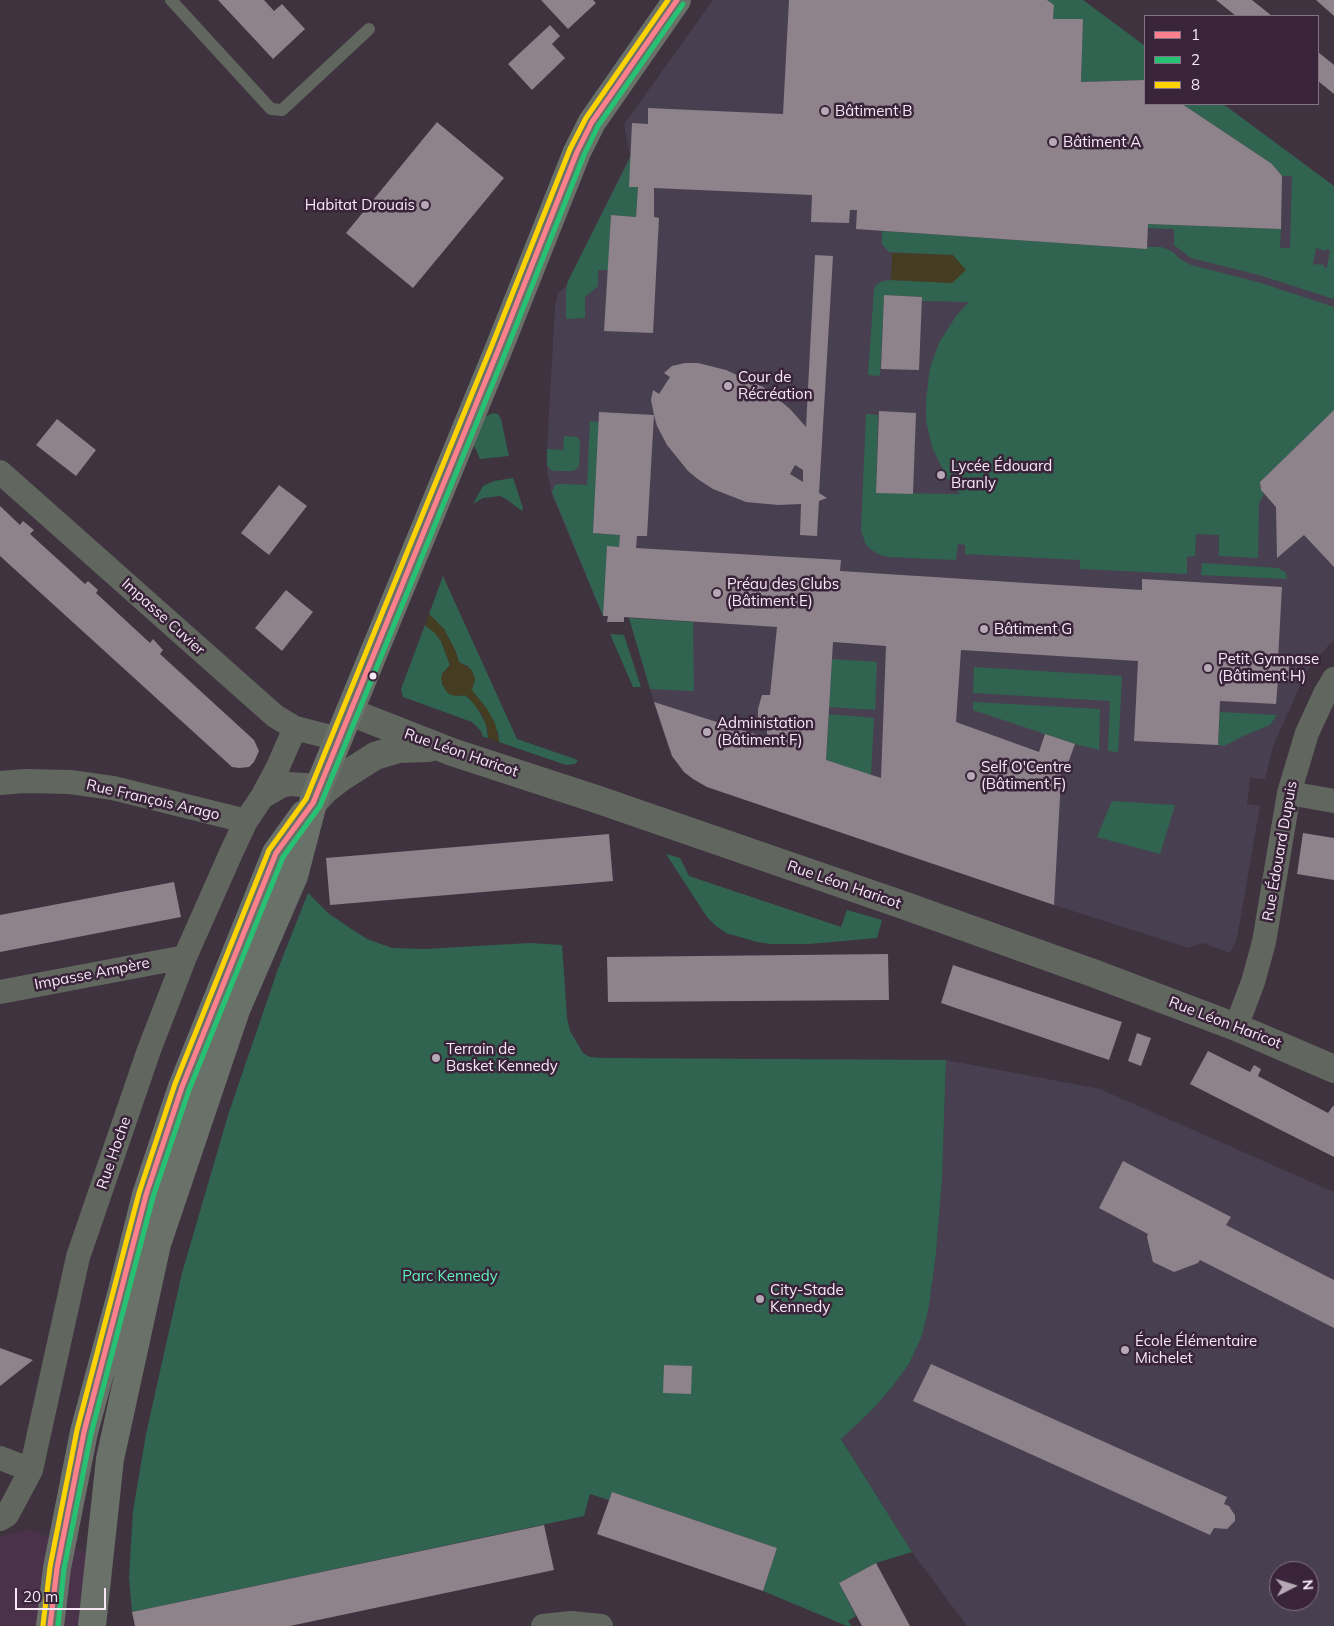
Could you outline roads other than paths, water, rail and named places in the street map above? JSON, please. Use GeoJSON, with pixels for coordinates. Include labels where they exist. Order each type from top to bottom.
{"type":"FeatureCollection","features":[{"type":"Feature","properties":{"kind":"main road"},"geometry":{"type":"LineString","coordinates":[[92,1626],[110,1459],[157,1244],[236,1010],[294,876],[316,795],[338,739],[577,152],[600,110],[678,0]]}},
{"type":"Feature","properties":{"kind":"main road"},"geometry":{"type":"LineString","coordinates":[[50,1626],[57,1568],[84,1432],[146,1195],[182,1087],[276,853],[316,795]]}},
{"type":"Feature","properties":{"kind":"street","name":"Impasse Cuvier"},"geometry":{"type":"LineString","coordinates":[[0,472],[275,716],[295,728],[316,735],[338,739]]}},
{"type":"Feature","properties":{"kind":"street","name":"Rue Édouard Dupuis"},"geometry":{"type":"LineString","coordinates":[[1236,1027],[1253,982],[1264,942],[1289,793],[1307,733],[1334,679]]}},
{"type":"Feature","properties":{"kind":"street","name":"Rue Léon Haricot"},"geometry":{"type":"LineString","coordinates":[[350,712],[452,752],[903,904],[1236,1027],[1334,1069]]}},
{"type":"Feature","properties":{"kind":"street","name":"Rue Hoche"},"geometry":{"type":"LineString","coordinates":[[0,1519],[7,1514],[31,1470],[78,1257],[149,1050],[185,957],[246,822],[262,797],[295,728]]}},
{"type":"Feature","properties":{"kind":"street"},"geometry":{"type":"LineString","coordinates":[[262,797],[288,784],[316,795],[375,756],[386,751],[413,747],[452,752]]}},
{"type":"Feature","properties":{"kind":"street","name":"Rue François Arago"},"geometry":{"type":"LineString","coordinates":[[0,783],[25,781],[70,782],[113,788],[246,822]]}},
{"type":"Feature","properties":{"kind":"street"},"geometry":{"type":"LineString","coordinates":[[1289,793],[1334,801]]}},
{"type":"Feature","properties":{"kind":"street","name":"Impasse Ampère"},"geometry":{"type":"LineString","coordinates":[[0,992],[185,957]]}},
{"type":"Feature","properties":{"kind":"street"},"geometry":{"type":"LineString","coordinates":[[0,1458],[31,1470]]}},
{"type":"Feature","properties":{"kind":"street"},"geometry":{"type":"LineString","coordinates":[[543,1626],[571,1623],[601,1626]]}},
{"type":"Feature","properties":{"kind":"lane"},"geometry":{"type":"LineString","coordinates":[[171,0],[271,109],[282,110],[369,29]]}},
{"type":"Feature","properties":{"kind":"place","name":"Bâtiment B"},"geometry":{"type":"Point","coordinates":[825,111]}},
{"type":"Feature","properties":{"kind":"place","name":"Bâtiment A"},"geometry":{"type":"Point","coordinates":[1053,142]}},
{"type":"Feature","properties":{"kind":"place","name":"Habitat Drouais"},"geometry":{"type":"Point","coordinates":[425,205]}},
{"type":"Feature","properties":{"kind":"place","name":"Cour de Récréation"},"geometry":{"type":"Point","coordinates":[728,386]}},
{"type":"Feature","properties":{"kind":"place","name":"Lycée Édouard Branly"},"geometry":{"type":"Point","coordinates":[941,475]}},
{"type":"Feature","properties":{"kind":"place","name":"Préau des Clubs (Bâtiment E)"},"geometry":{"type":"Point","coordinates":[717,593]}},
{"type":"Feature","properties":{"kind":"place","name":"Bâtiment G"},"geometry":{"type":"Point","coordinates":[984,629]}},
{"type":"Feature","properties":{"kind":"place","name":"Petit Gymnase (Bâtiment H)"},"geometry":{"type":"Point","coordinates":[1208,668]}},
{"type":"Feature","properties":{"kind":"place","name":"Administation (Bâtiment F)"},"geometry":{"type":"Point","coordinates":[707,732]}},
{"type":"Feature","properties":{"kind":"place","name":"Self O'Centre (Bâtiment F)"},"geometry":{"type":"Point","coordinates":[971,776]}},
{"type":"Feature","properties":{"kind":"place","name":"Terrain de Basket Kennedy"},"geometry":{"type":"Point","coordinates":[436,1058]}},
{"type":"Feature","properties":{"kind":"place","name":"City-Stade Kennedy"},"geometry":{"type":"Point","coordinates":[760,1299]}},
{"type":"Feature","properties":{"kind":"place","name":"École Élémentaire Michelet"},"geometry":{"type":"Point","coordinates":[1125,1350]}},
{"type":"Feature","properties":{"kind":"park label","name":"Parc Kennedy"},"geometry":{"type":"Point","coordinates":[450,1276]}}]}
